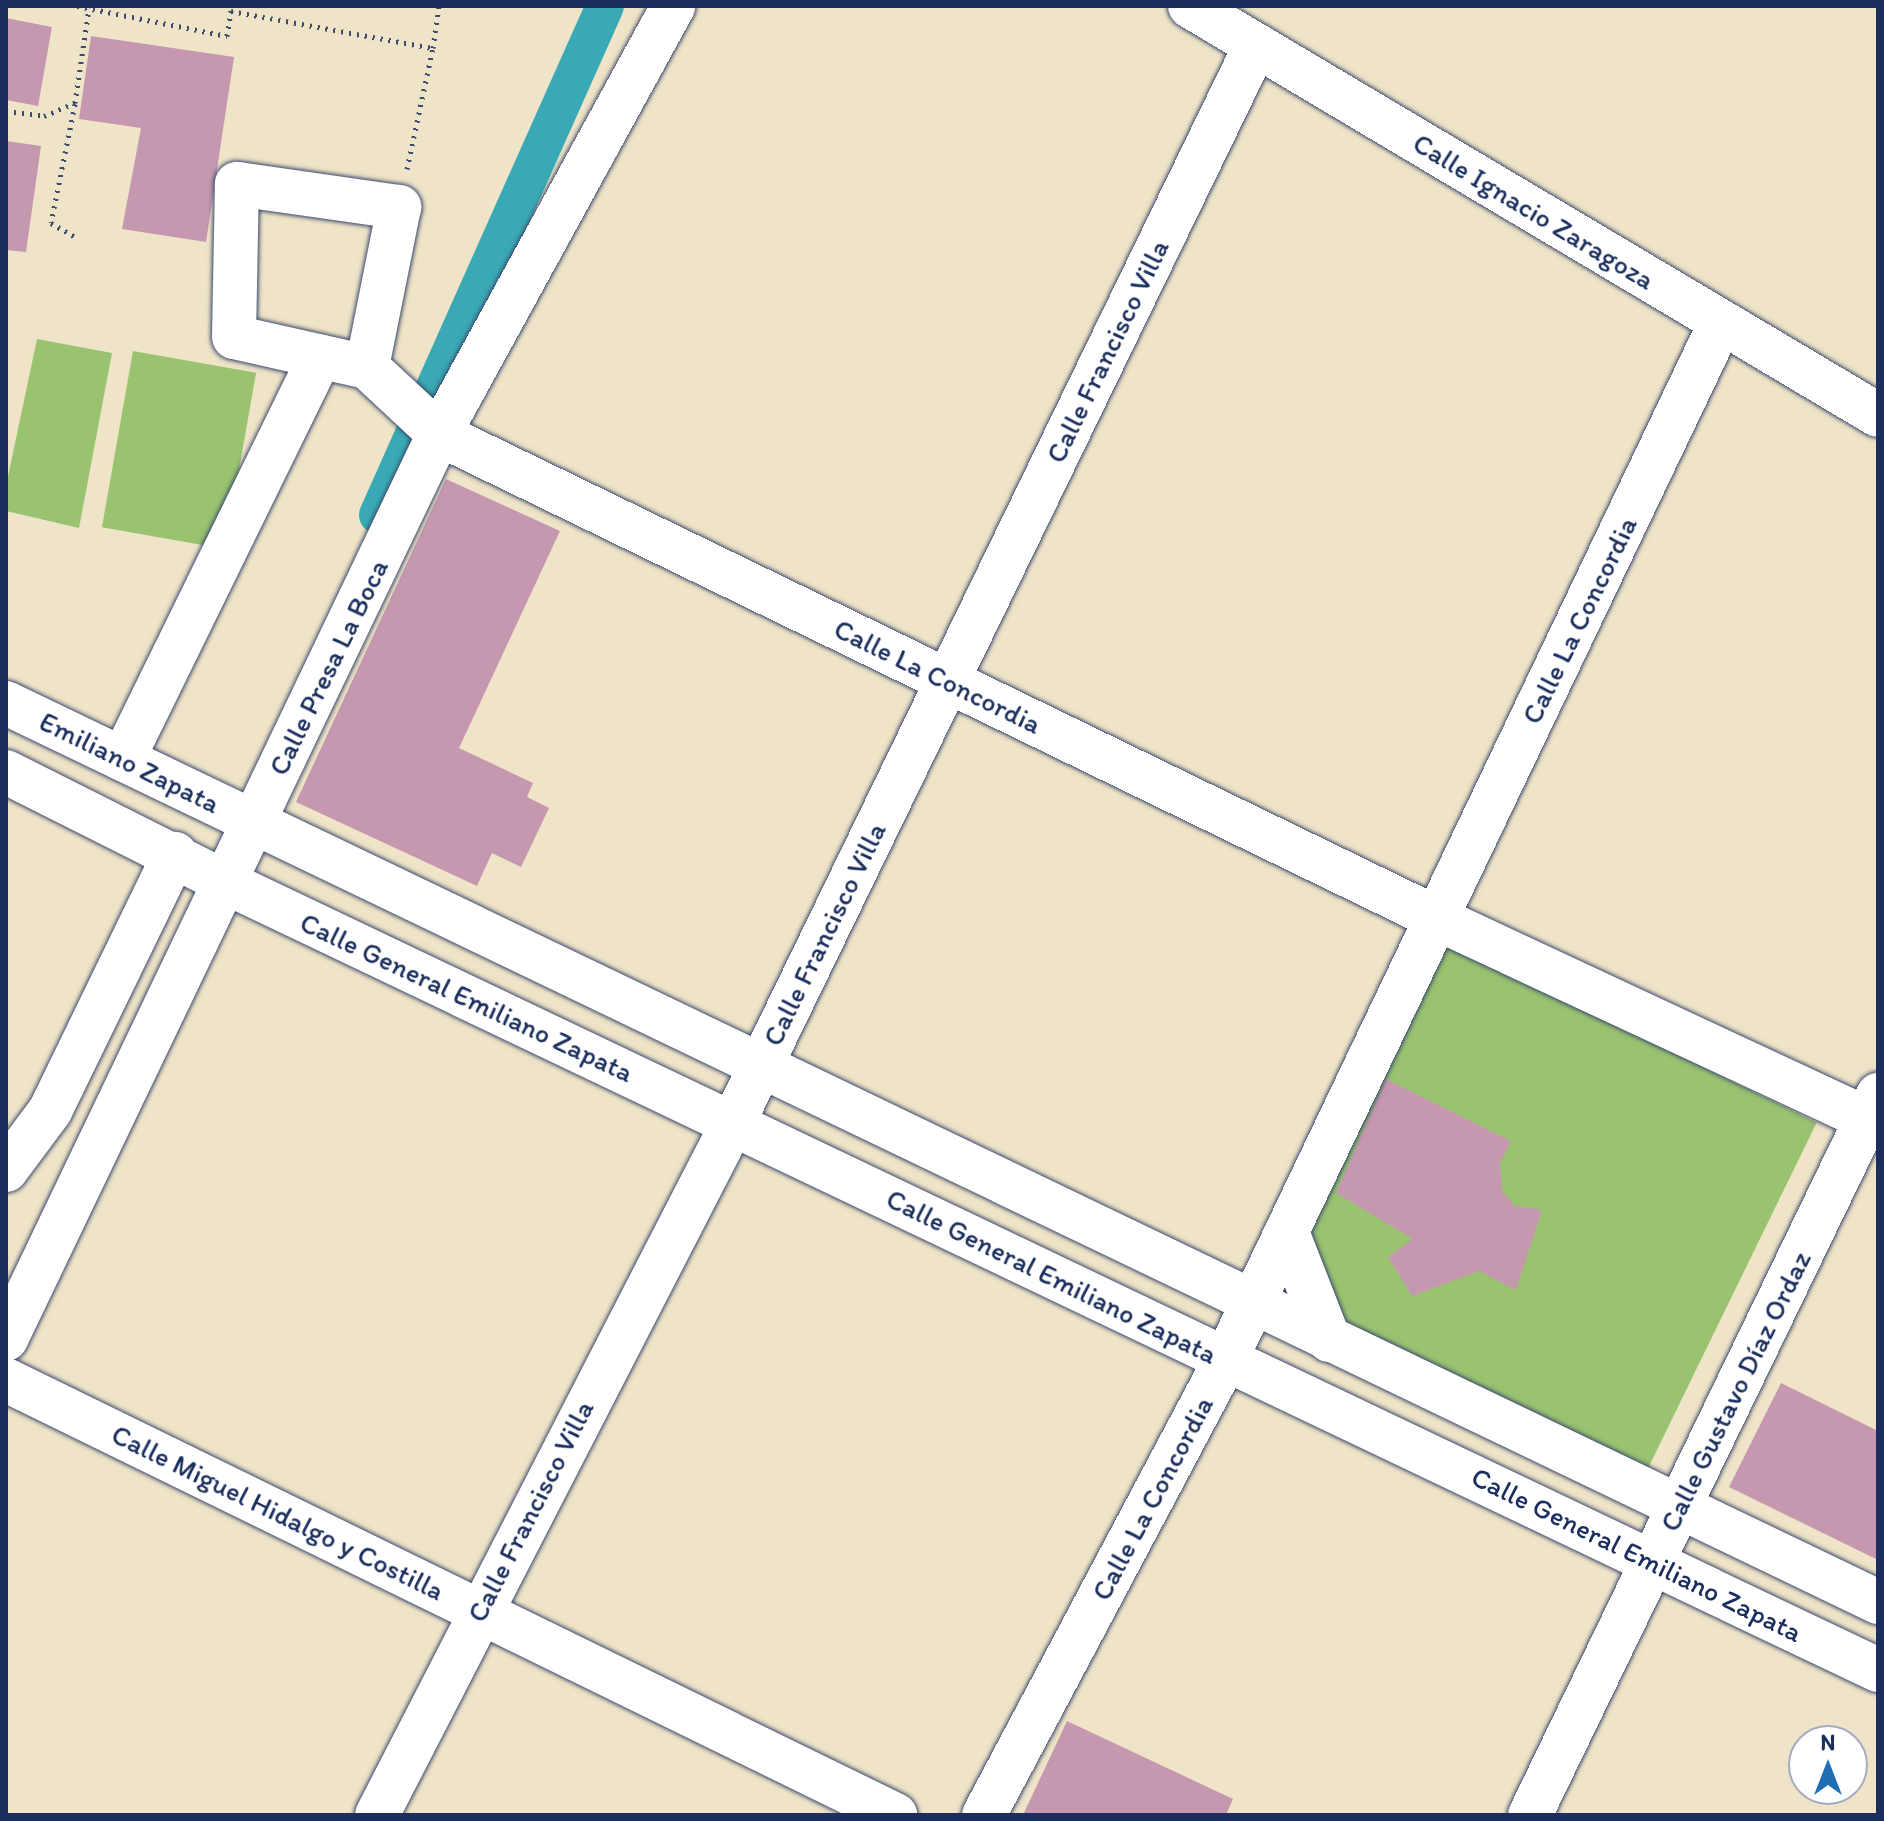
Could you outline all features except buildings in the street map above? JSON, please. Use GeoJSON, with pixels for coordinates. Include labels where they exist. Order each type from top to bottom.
{"type":"FeatureCollection","features":[{"type":"Feature","properties":{"kind":"street","name":"Calle Presa La Boca"},"geometry":{"type":"LineString","coordinates":[[6,1339],[439,434],[673,6]]}},
{"type":"Feature","properties":{"kind":"street","name":"Calle Ignacio Zaragoza"},"geometry":{"type":"LineString","coordinates":[[1190,6],[1878,415]]}},
{"type":"Feature","properties":{"kind":"street","name":"Calle Francisco Villa"},"geometry":{"type":"LineString","coordinates":[[377,1815],[478,1610],[733,1123],[1256,45]]}},
{"type":"Feature","properties":{"kind":"street"},"geometry":{"type":"LineString","coordinates":[[237,184],[399,207],[367,367],[234,337],[237,184]]}},
{"type":"Feature","properties":{"kind":"street","name":"Calle La Concordia"},"geometry":{"type":"LineString","coordinates":[[984,1815],[1226,1359],[1721,322]]}},
{"type":"Feature","properties":{"kind":"street"},"geometry":{"type":"LineString","coordinates":[[123,759],[320,357]]}},
{"type":"Feature","properties":{"kind":"street","name":"Calle La Concordia"},"geometry":{"type":"LineString","coordinates":[[367,367],[439,434],[1436,918],[1874,1113]]}},
{"type":"Feature","properties":{"kind":"street","name":"Emiliano Zapata"},"geometry":{"type":"LineString","coordinates":[[6,703],[254,822]]}},
{"type":"Feature","properties":{"kind":"street"},"geometry":{"type":"LineString","coordinates":[[6,772],[175,854],[225,882]]}},
{"type":"Feature","properties":{"kind":"street"},"geometry":{"type":"LineString","coordinates":[[254,822],[1878,1602]]}},
{"type":"Feature","properties":{"kind":"street"},"geometry":{"type":"LineString","coordinates":[[7,1164],[50,1111],[175,854]]}},
{"type":"Feature","properties":{"kind":"street","name":"Calle General Emiliano Zapata"},"geometry":{"type":"LineString","coordinates":[[225,882],[1878,1670]]}},
{"type":"Feature","properties":{"kind":"street","name":"Calle Gustavo Díaz Ordaz"},"geometry":{"type":"LineString","coordinates":[[1530,1815],[1874,1113]]}},
{"type":"Feature","properties":{"kind":"street"},"geometry":{"type":"LineString","coordinates":[[1287,1232],[1329,1340]]}},
{"type":"Feature","properties":{"kind":"street","name":"Calle Miguel Hidalgo y Costilla"},"geometry":{"type":"LineString","coordinates":[[6,1380],[895,1815]]}},
{"type":"Feature","properties":{"kind":"path"},"geometry":{"type":"LineString","coordinates":[[77,6],[227,36],[231,8],[433,48]]}},
{"type":"Feature","properties":{"kind":"path"},"geometry":{"type":"LineString","coordinates":[[399,207],[439,6]]}},
{"type":"Feature","properties":{"kind":"path"},"geometry":{"type":"LineString","coordinates":[[77,238],[51,223],[75,103],[89,8]]}},
{"type":"Feature","properties":{"kind":"path"},"geometry":{"type":"LineString","coordinates":[[6,111],[44,116],[75,103]]}},
{"type":"Feature","properties":{"kind":"green space"},"geometry":{"type":"Polygon","coordinates":[[[37,339],[112,353],[79,528],[6,511],[6,486],[37,339]]]}},
{"type":"Feature","properties":{"kind":"green space"},"geometry":{"type":"Polygon","coordinates":[[[133,351],[256,373],[225,549],[102,527],[133,351]]]}},
{"type":"Feature","properties":{"kind":"green space"},"geometry":{"type":"Polygon","coordinates":[[[1440,939],[1817,1123],[1646,1472],[1269,1289],[1440,939]]]}},
{"type":"Feature","properties":{"kind":"waterway"},"geometry":{"type":"LineString","coordinates":[[378,515],[605,6]]}}]}
